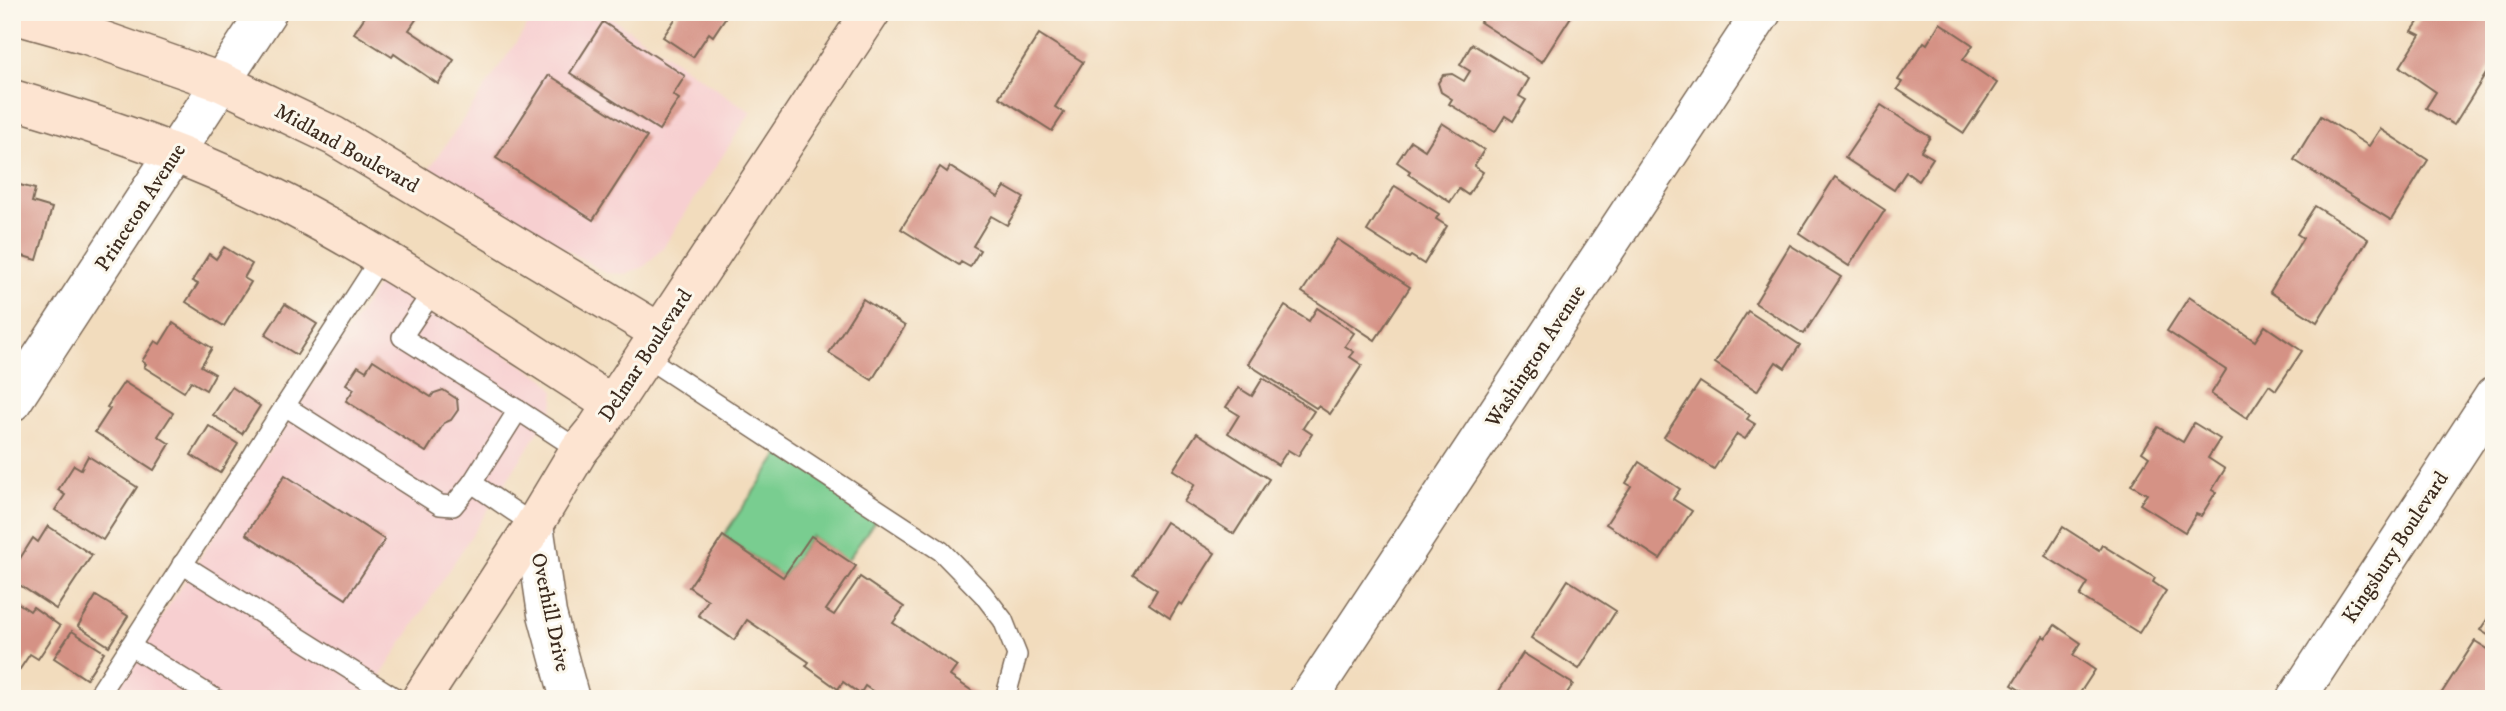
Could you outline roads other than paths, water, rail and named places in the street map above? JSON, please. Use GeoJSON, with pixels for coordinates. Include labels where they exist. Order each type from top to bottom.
{"type":"FeatureCollection","features":[{"type":"Feature","properties":{"kind":"main road","name":"Delmar Boulevard"},"geometry":{"type":"LineString","coordinates":[[421,699],[534,525],[579,450],[613,405],[871,12]]}},
{"type":"Feature","properties":{"kind":"main road","name":"Midland Boulevard"},"geometry":{"type":"LineString","coordinates":[[12,14],[87,36],[221,82],[334,136],[652,344]]}},
{"type":"Feature","properties":{"kind":"main road"},"geometry":{"type":"LineString","coordinates":[[12,99],[100,125],[176,154],[287,204],[381,257],[613,405]]}},
{"type":"Feature","properties":{"kind":"street","name":"Princeton Avenue"},"geometry":{"type":"LineString","coordinates":[[12,402],[267,12]]}},
{"type":"Feature","properties":{"kind":"street","name":"Washington Avenue"},"geometry":{"type":"LineString","coordinates":[[1308,699],[1762,12]]}},
{"type":"Feature","properties":{"kind":"street","name":"Kingsbury Boulevard"},"geometry":{"type":"LineString","coordinates":[[2296,699],[2494,396]]}},
{"type":"Feature","properties":{"kind":"street","name":"Overhill Drive"},"geometry":{"type":"LineString","coordinates":[[534,525],[547,614],[570,699]]}},
{"type":"Feature","properties":{"kind":"lane"},"geometry":{"type":"LineString","coordinates":[[96,699],[381,257]]}},
{"type":"Feature","properties":{"kind":"lane"},"geometry":{"type":"LineString","coordinates":[[433,291],[402,337],[579,450]]}},
{"type":"Feature","properties":{"kind":"lane"},"geometry":{"type":"LineString","coordinates":[[652,344],[941,551],[983,594],[1003,620],[1017,655],[1005,699]]}},
{"type":"Feature","properties":{"kind":"lane"},"geometry":{"type":"LineString","coordinates":[[285,406],[440,506],[453,506],[472,483],[518,410]]}},
{"type":"Feature","properties":{"kind":"lane"},"geometry":{"type":"LineString","coordinates":[[472,483],[534,525]]}},
{"type":"Feature","properties":{"kind":"lane"},"geometry":{"type":"LineString","coordinates":[[182,564],[397,699]]}},
{"type":"Feature","properties":{"kind":"lane"},"geometry":{"type":"LineString","coordinates":[[130,646],[216,699]]}}]}
